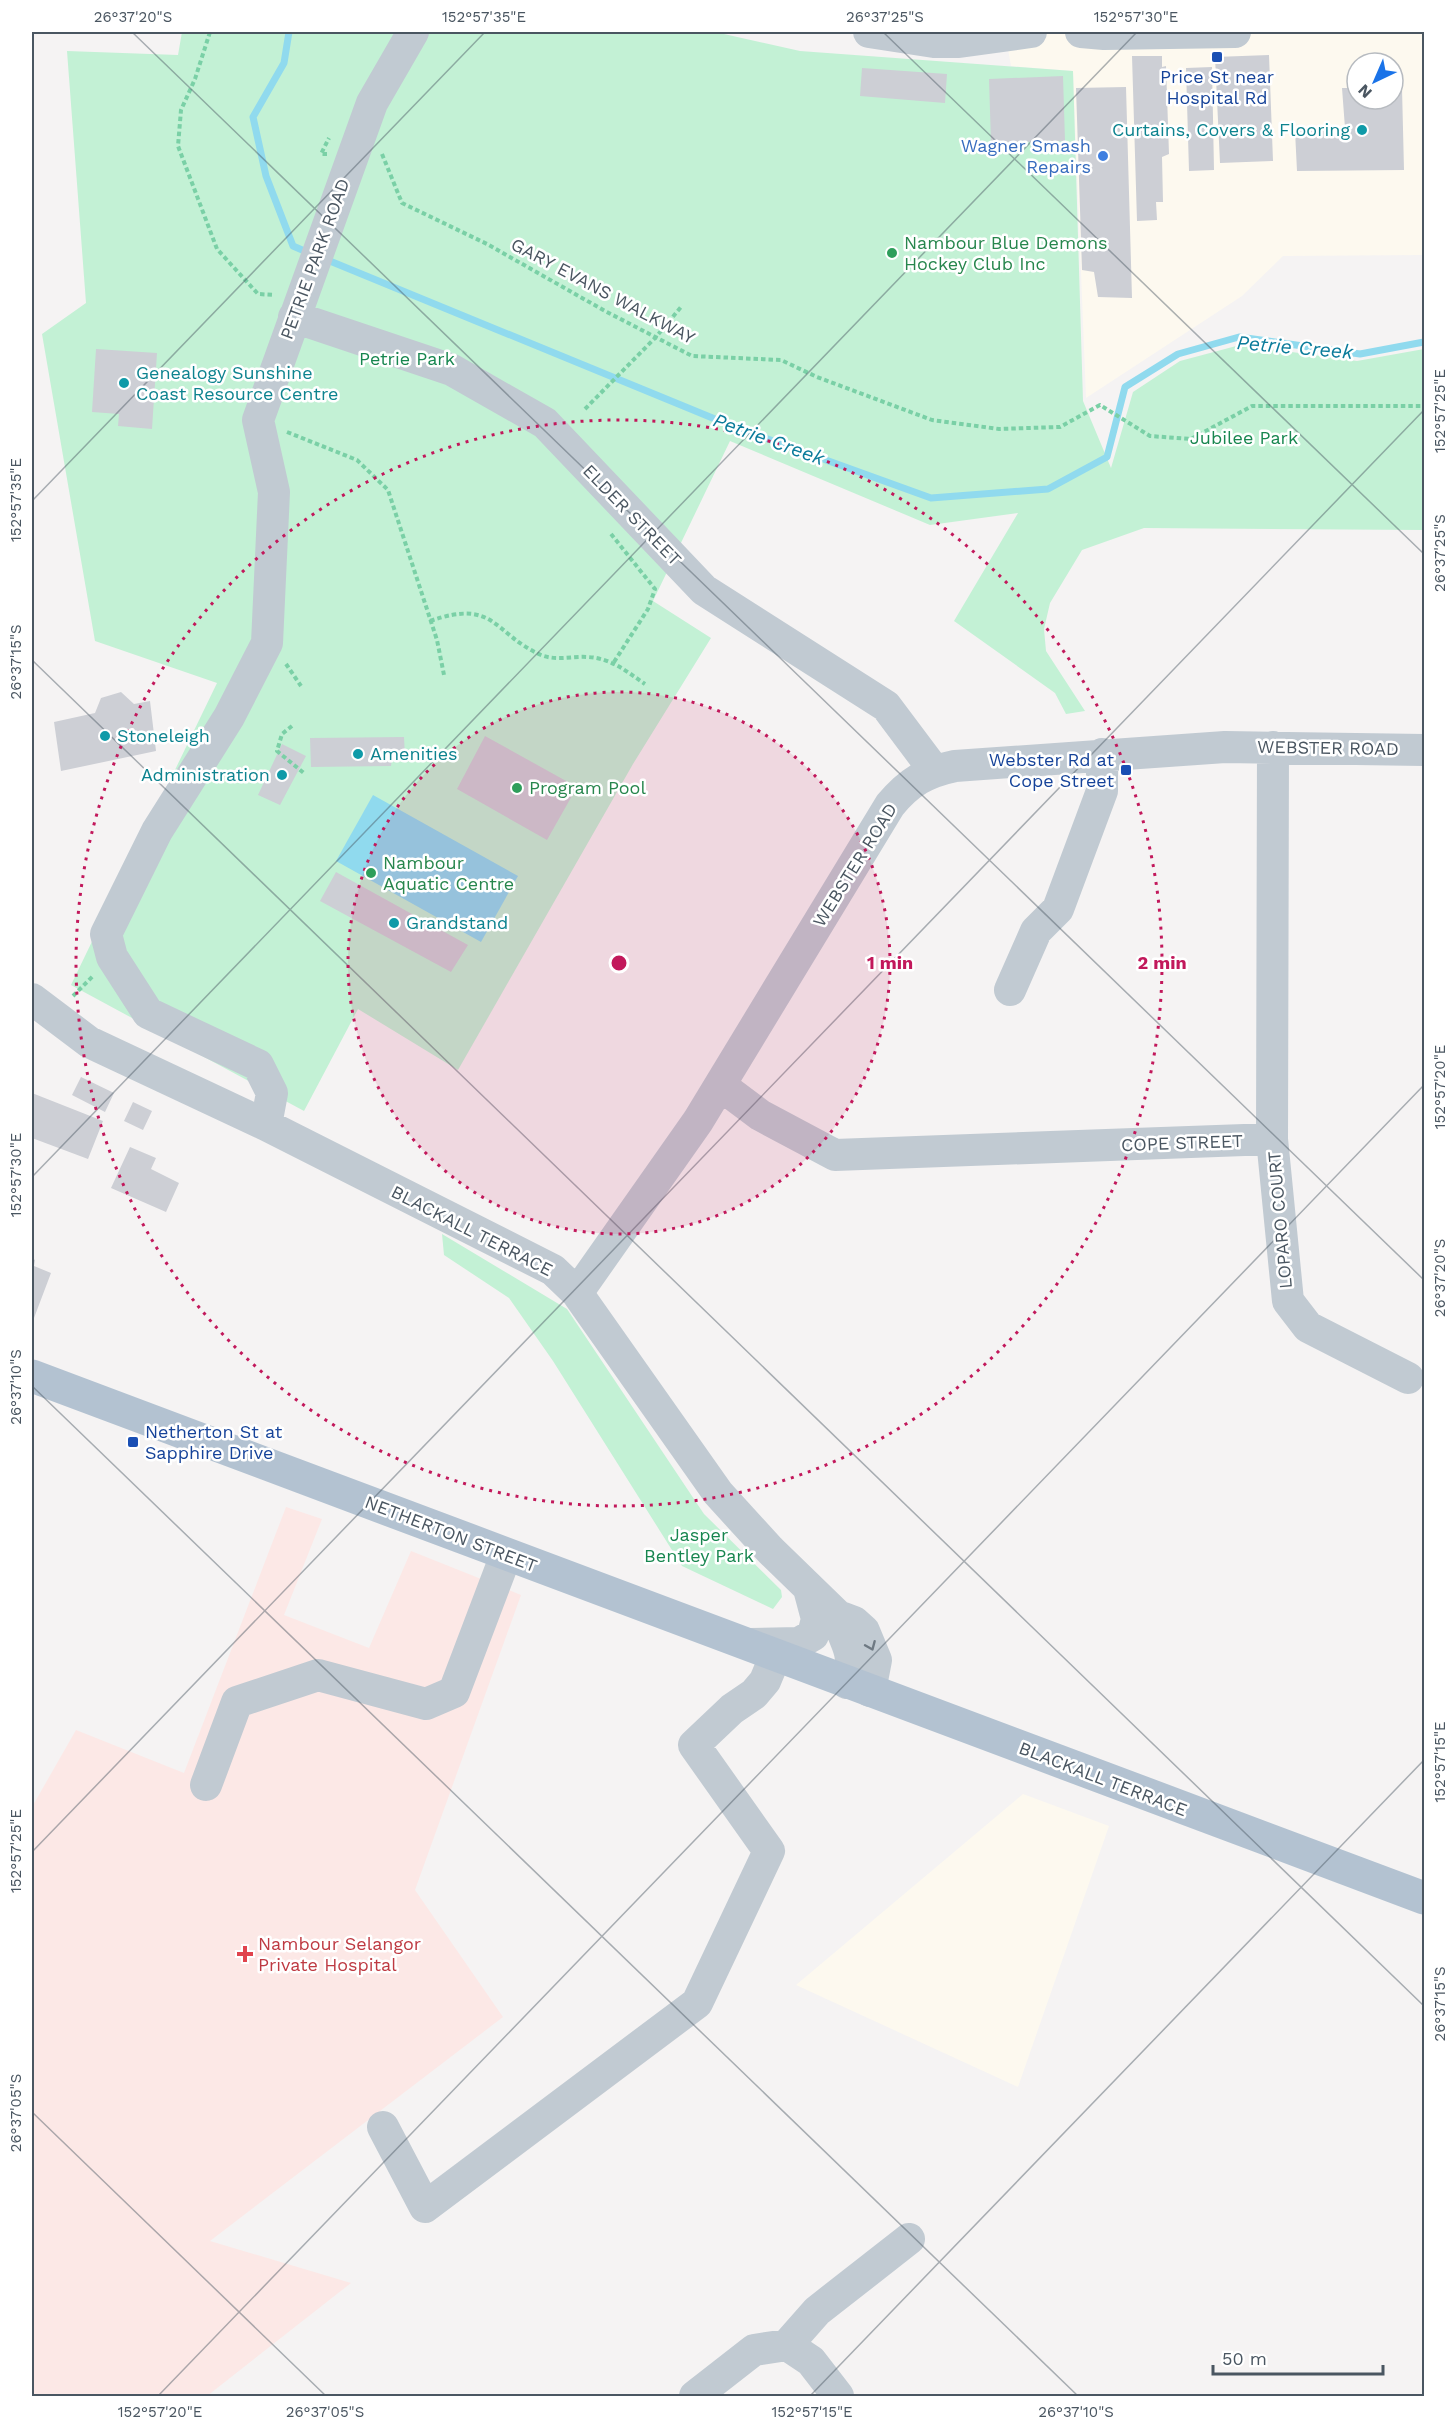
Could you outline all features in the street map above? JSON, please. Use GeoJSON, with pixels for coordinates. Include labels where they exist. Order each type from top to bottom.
{"type":"FeatureCollection","features":[{"type":"Feature","properties":{"kind":"main road","name":"NETHERTON STREET"},"geometry":{"type":"LineString","coordinates":[[32,1376],[858,1687]]}},
{"type":"Feature","properties":{"kind":"main road","name":"BLACKALL TERRACE"},"geometry":{"type":"LineString","coordinates":[[858,1687],[1425,1898]]}},
{"type":"Feature","properties":{"kind":"street","name":"PETRIE PARK ROAD"},"geometry":{"type":"LineString","coordinates":[[266,1125],[272,1093],[258,1065],[148,1013],[112,957],[106,934],[157,831],[229,717],[267,643],[274,492],[258,420],[372,103],[413,32]]}},
{"type":"Feature","properties":{"kind":"street"},"geometry":{"type":"LineString","coordinates":[[888,32],[933,42],[959,42],[1031,32]]}},
{"type":"Feature","properties":{"kind":"street"},"geometry":{"type":"LineString","coordinates":[[1081,32],[1235,32]]}},
{"type":"Feature","properties":{"kind":"street","name":"ELDER STREET"},"geometry":{"type":"LineString","coordinates":[[298,306],[452,370],[545,423],[704,590],[886,706],[934,770]]}},
{"type":"Feature","properties":{"kind":"street","name":"WEBSTER ROAD"},"geometry":{"type":"LineString","coordinates":[[578,1293],[720,1085],[890,806],[915,779],[934,770],[1102,754],[1225,747],[1425,750]]}},
{"type":"Feature","properties":{"kind":"street"},"geometry":{"type":"LineString","coordinates":[[1272,1139],[1273,747]]}},
{"type":"Feature","properties":{"kind":"street"},"geometry":{"type":"LineString","coordinates":[[1010,990],[1036,931],[1058,909],[1101,791],[1102,754]]}},
{"type":"Feature","properties":{"kind":"street","name":"BLACKALL TERRACE"},"geometry":{"type":"LineString","coordinates":[[32,999],[90,1042],[266,1125],[553,1270],[578,1293],[705,1477],[736,1514],[838,1616],[841,1633],[852,1654],[858,1687]]}},
{"type":"Feature","properties":{"kind":"street","name":"COPE STREET"},"geometry":{"type":"LineString","coordinates":[[720,1085],[760,1115],[835,1155],[1272,1139]]}},
{"type":"Feature","properties":{"kind":"street","name":"LOPARO COURT"},"geometry":{"type":"LineString","coordinates":[[1272,1139],[1288,1301],[1308,1327],[1408,1378]]}},
{"type":"Feature","properties":{"kind":"street"},"geometry":{"type":"LineString","coordinates":[[206,1785],[237,1702],[318,1675],[426,1704],[454,1692],[506,1555]]}},
{"type":"Feature","properties":{"kind":"street","name":"BLACKALL TERRACE"},"geometry":{"type":"LineString","coordinates":[[743,1645],[787,1644],[808,1640],[816,1630],[817,1619],[808,1588]]}},
{"type":"Feature","properties":{"kind":"street"},"geometry":{"type":"LineString","coordinates":[[383,2127],[425,2206],[697,2003],[769,1851],[694,1745],[732,1709],[754,1694],[765,1681],[775,1657]]}},
{"type":"Feature","properties":{"kind":"street"},"geometry":{"type":"LineString","coordinates":[[695,2397],[754,2349],[787,2345],[817,2311],[909,2239]]}},
{"type":"Feature","properties":{"kind":"street"},"geometry":{"type":"LineString","coordinates":[[787,2345],[810,2361],[838,2397]]}},
{"type":"Feature","properties":{"kind":"path"},"geometry":{"type":"LineString","coordinates":[[210,32],[182,110],[178,146],[217,249],[258,294],[298,306]]}},
{"type":"Feature","properties":{"kind":"path","name":"GARY EVANS WALKWAY"},"geometry":{"type":"LineString","coordinates":[[353,153],[384,155],[392,183],[402,203],[487,244],[605,311],[692,356],[781,360],[817,377],[932,420],[999,429],[1060,427],[1100,405],[1150,436],[1191,439],[1252,406],[1425,406]]}},
{"type":"Feature","properties":{"kind":"path"},"geometry":{"type":"LineString","coordinates":[[585,409],[628,368],[681,307]]}},
{"type":"Feature","properties":{"kind":"path"},"geometry":{"type":"LineString","coordinates":[[284,430],[357,460],[388,490],[430,621],[444,675]]}},
{"type":"Feature","properties":{"kind":"path"},"geometry":{"type":"LineString","coordinates":[[606,528],[655,589],[648,609],[614,662]]}},
{"type":"Feature","properties":{"kind":"path"},"geometry":{"type":"LineString","coordinates":[[430,621],[449,615],[473,613],[498,623],[543,655],[588,657],[614,662],[645,684]]}},
{"type":"Feature","properties":{"kind":"path"},"geometry":{"type":"LineString","coordinates":[[283,659],[301,686]]}},
{"type":"Feature","properties":{"kind":"path"},"geometry":{"type":"LineString","coordinates":[[292,726],[282,735],[277,752],[305,774]]}},
{"type":"Feature","properties":{"kind":"path"},"geometry":{"type":"LineString","coordinates":[[66,1003],[112,957]]}},
{"type":"Feature","properties":{"kind":"shaded area"},"geometry":{"type":"Polygon","coordinates":[[[1005,32],[1424,32],[1424,255],[1283,256],[1242,296],[1086,398],[1073,71],[1011,66],[1005,32]]]}},
{"type":"Feature","properties":{"kind":"shaded area","name":"Nambour Selangor Private Hospital"},"geometry":{"type":"Polygon","coordinates":[[[286,1507],[322,1519],[284,1615],[369,1648],[411,1551],[521,1595],[415,1890],[503,2017],[210,2241],[351,2283],[207,2396],[32,2396],[32,1807],[76,1730],[184,1773],[286,1507]]]}},
{"type":"Feature","properties":{"kind":"shaded area"},"geometry":{"type":"Polygon","coordinates":[[[1023,1794],[1109,1826],[1018,2087],[796,1985],[1023,1794]]]}},
{"type":"Feature","properties":{"kind":"green space","name":"Petrie Park"},"geometry":{"type":"Polygon","coordinates":[[[182,32],[715,32],[800,51],[1073,71],[1083,401],[1111,468],[1133,392],[1180,361],[1240,345],[1357,361],[1424,349],[1424,530],[1144,528],[1082,550],[1050,603],[1044,629],[1046,651],[1085,711],[1066,714],[1055,693],[954,621],[1018,513],[930,525],[730,441],[653,601],[711,638],[633,764],[458,1070],[358,1009],[304,1111],[71,985],[217,683],[95,641],[42,334],[86,303],[67,51],[178,55],[182,32]]]}},
{"type":"Feature","properties":{"kind":"green space","name":"Jasper Bentley Park"},"geometry":{"type":"Polygon","coordinates":[[[442,1234],[567,1309],[704,1514],[781,1590],[782,1597],[773,1609],[682,1566],[553,1361],[509,1298],[444,1255],[442,1234]]]}},
{"type":"Feature","properties":{"kind":"water"},"geometry":{"type":"Polygon","coordinates":[[[373,795],[518,876],[481,942],[336,861],[373,795]]]}},
{"type":"Feature","properties":{"kind":"building"},"geometry":{"type":"Polygon","coordinates":[[[1269,55],[1273,161],[1220,163],[1215,57],[1269,55]]]}},
{"type":"Feature","properties":{"kind":"building"},"geometry":{"type":"Polygon","coordinates":[[[1132,56],[1162,56],[1162,67],[1166,66],[1169,154],[1162,157],[1163,202],[1156,202],[1157,220],[1137,221],[1132,56]]]}},
{"type":"Feature","properties":{"kind":"building"},"geometry":{"type":"Polygon","coordinates":[[[1212,67],[1214,170],[1189,171],[1186,68],[1212,67]]]}},
{"type":"Feature","properties":{"kind":"building"},"geometry":{"type":"Polygon","coordinates":[[[862,68],[947,74],[945,103],[860,96],[862,68]]]}},
{"type":"Feature","properties":{"kind":"building"},"geometry":{"type":"Polygon","coordinates":[[[1063,76],[1065,141],[991,143],[989,79],[1063,76]]]}},
{"type":"Feature","properties":{"kind":"building","name":"Wagner Smash Repairs"},"geometry":{"type":"Polygon","coordinates":[[[1126,87],[1132,298],[1098,297],[1094,272],[1082,270],[1076,88],[1126,87]]]}},
{"type":"Feature","properties":{"kind":"building","name":"Curtains, Covers & Flooring"},"geometry":{"type":"Polygon","coordinates":[[[1342,88],[1345,88],[1345,111],[1403,111],[1404,170],[1297,171],[1295,131],[1345,128],[1342,88]]]}},
{"type":"Feature","properties":{"kind":"building","name":"Genealogy Sunshine Coast Resource Centre"},"geometry":{"type":"Polygon","coordinates":[[[96,349],[157,353],[152,429],[118,426],[119,414],[92,412],[96,349]]]}},
{"type":"Feature","properties":{"kind":"building","name":"Stoneleigh"},"geometry":{"type":"Polygon","coordinates":[[[121,692],[134,704],[150,701],[156,751],[61,771],[54,722],[95,713],[101,698],[121,692]]]}},
{"type":"Feature","properties":{"kind":"building","name":"Program Pool"},"geometry":{"type":"Polygon","coordinates":[[[485,736],[577,787],[547,840],[457,789],[485,736]]]}},
{"type":"Feature","properties":{"kind":"building","name":"Amenities"},"geometry":{"type":"Polygon","coordinates":[[[404,737],[405,757],[392,758],[391,766],[311,767],[310,738],[404,737]]]}},
{"type":"Feature","properties":{"kind":"building","name":"Administration"},"geometry":{"type":"Polygon","coordinates":[[[282,744],[306,756],[280,805],[258,795],[282,744]]]}},
{"type":"Feature","properties":{"kind":"building","name":"Grandstand"},"geometry":{"type":"Polygon","coordinates":[[[336,872],[468,945],[451,972],[320,901],[336,872]]]}},
{"type":"Feature","properties":{"kind":"building"},"geometry":{"type":"Polygon","coordinates":[[[81,1077],[114,1093],[105,1112],[72,1095],[81,1077]]]}},
{"type":"Feature","properties":{"kind":"building"},"geometry":{"type":"Polygon","coordinates":[[[32,1093],[103,1121],[88,1159],[32,1138],[32,1093]]]}},
{"type":"Feature","properties":{"kind":"building"},"geometry":{"type":"Polygon","coordinates":[[[133,1102],[152,1111],[143,1130],[124,1121],[133,1102]]]}},
{"type":"Feature","properties":{"kind":"building"},"geometry":{"type":"Polygon","coordinates":[[[130,1147],[156,1158],[151,1169],[179,1183],[166,1212],[111,1188],[130,1147]]]}},
{"type":"Feature","properties":{"kind":"building"},"geometry":{"type":"Polygon","coordinates":[[[32,1258],[35,1260],[34,1266],[51,1273],[34,1318],[32,1317],[32,1258]]]}},
{"type":"Feature","properties":{"kind":"waterway","name":"Petrie Creek"},"geometry":{"type":"LineString","coordinates":[[289,32],[284,63],[253,117],[266,176],[293,246],[309,253]]}},
{"type":"Feature","properties":{"kind":"waterway","name":"Petrie Creek"},"geometry":{"type":"LineString","coordinates":[[325,259],[732,426],[931,498],[1048,489],[1107,457],[1125,387],[1178,354],[1239,337],[1360,354],[1424,342]]}},
{"type":"Feature","properties":{"kind":"place","name":"Price St near Hospital Rd"},"geometry":{"type":"Point","coordinates":[1217,57]}},
{"type":"Feature","properties":{"kind":"place","name":"Curtains, Covers & Flooring"},"geometry":{"type":"Point","coordinates":[1362,130]}},
{"type":"Feature","properties":{"kind":"place","name":"Wagner Smash Repairs"},"geometry":{"type":"Point","coordinates":[1103,156]}},
{"type":"Feature","properties":{"kind":"place","name":"Nambour Blue Demons Hockey Club Inc"},"geometry":{"type":"Point","coordinates":[892,253]}},
{"type":"Feature","properties":{"kind":"place","name":"Genealogy Sunshine Coast Resource Centre"},"geometry":{"type":"Point","coordinates":[124,383]}},
{"type":"Feature","properties":{"kind":"place","name":"Stoneleigh"},"geometry":{"type":"Point","coordinates":[105,736]}},
{"type":"Feature","properties":{"kind":"place","name":"Amenities"},"geometry":{"type":"Point","coordinates":[358,754]}},
{"type":"Feature","properties":{"kind":"place","name":"Webster Rd at Cope Street"},"geometry":{"type":"Point","coordinates":[1126,770]}},
{"type":"Feature","properties":{"kind":"place","name":"Administration"},"geometry":{"type":"Point","coordinates":[282,775]}},
{"type":"Feature","properties":{"kind":"place","name":"Program Pool"},"geometry":{"type":"Point","coordinates":[517,788]}},
{"type":"Feature","properties":{"kind":"place","name":"Nambour Aquatic Centre"},"geometry":{"type":"Point","coordinates":[371,873]}},
{"type":"Feature","properties":{"kind":"place","name":"Grandstand"},"geometry":{"type":"Point","coordinates":[394,923]}},
{"type":"Feature","properties":{"kind":"place","name":"Netherton St at Sapphire Drive"},"geometry":{"type":"Point","coordinates":[133,1442]}},
{"type":"Feature","properties":{"kind":"place","name":"Nambour Selangor Private Hospital"},"geometry":{"type":"Point","coordinates":[245,1954]}},
{"type":"Feature","properties":{"kind":"park label","name":"Jubilee Park"},"geometry":{"type":"Point","coordinates":[1244,438]}}]}
